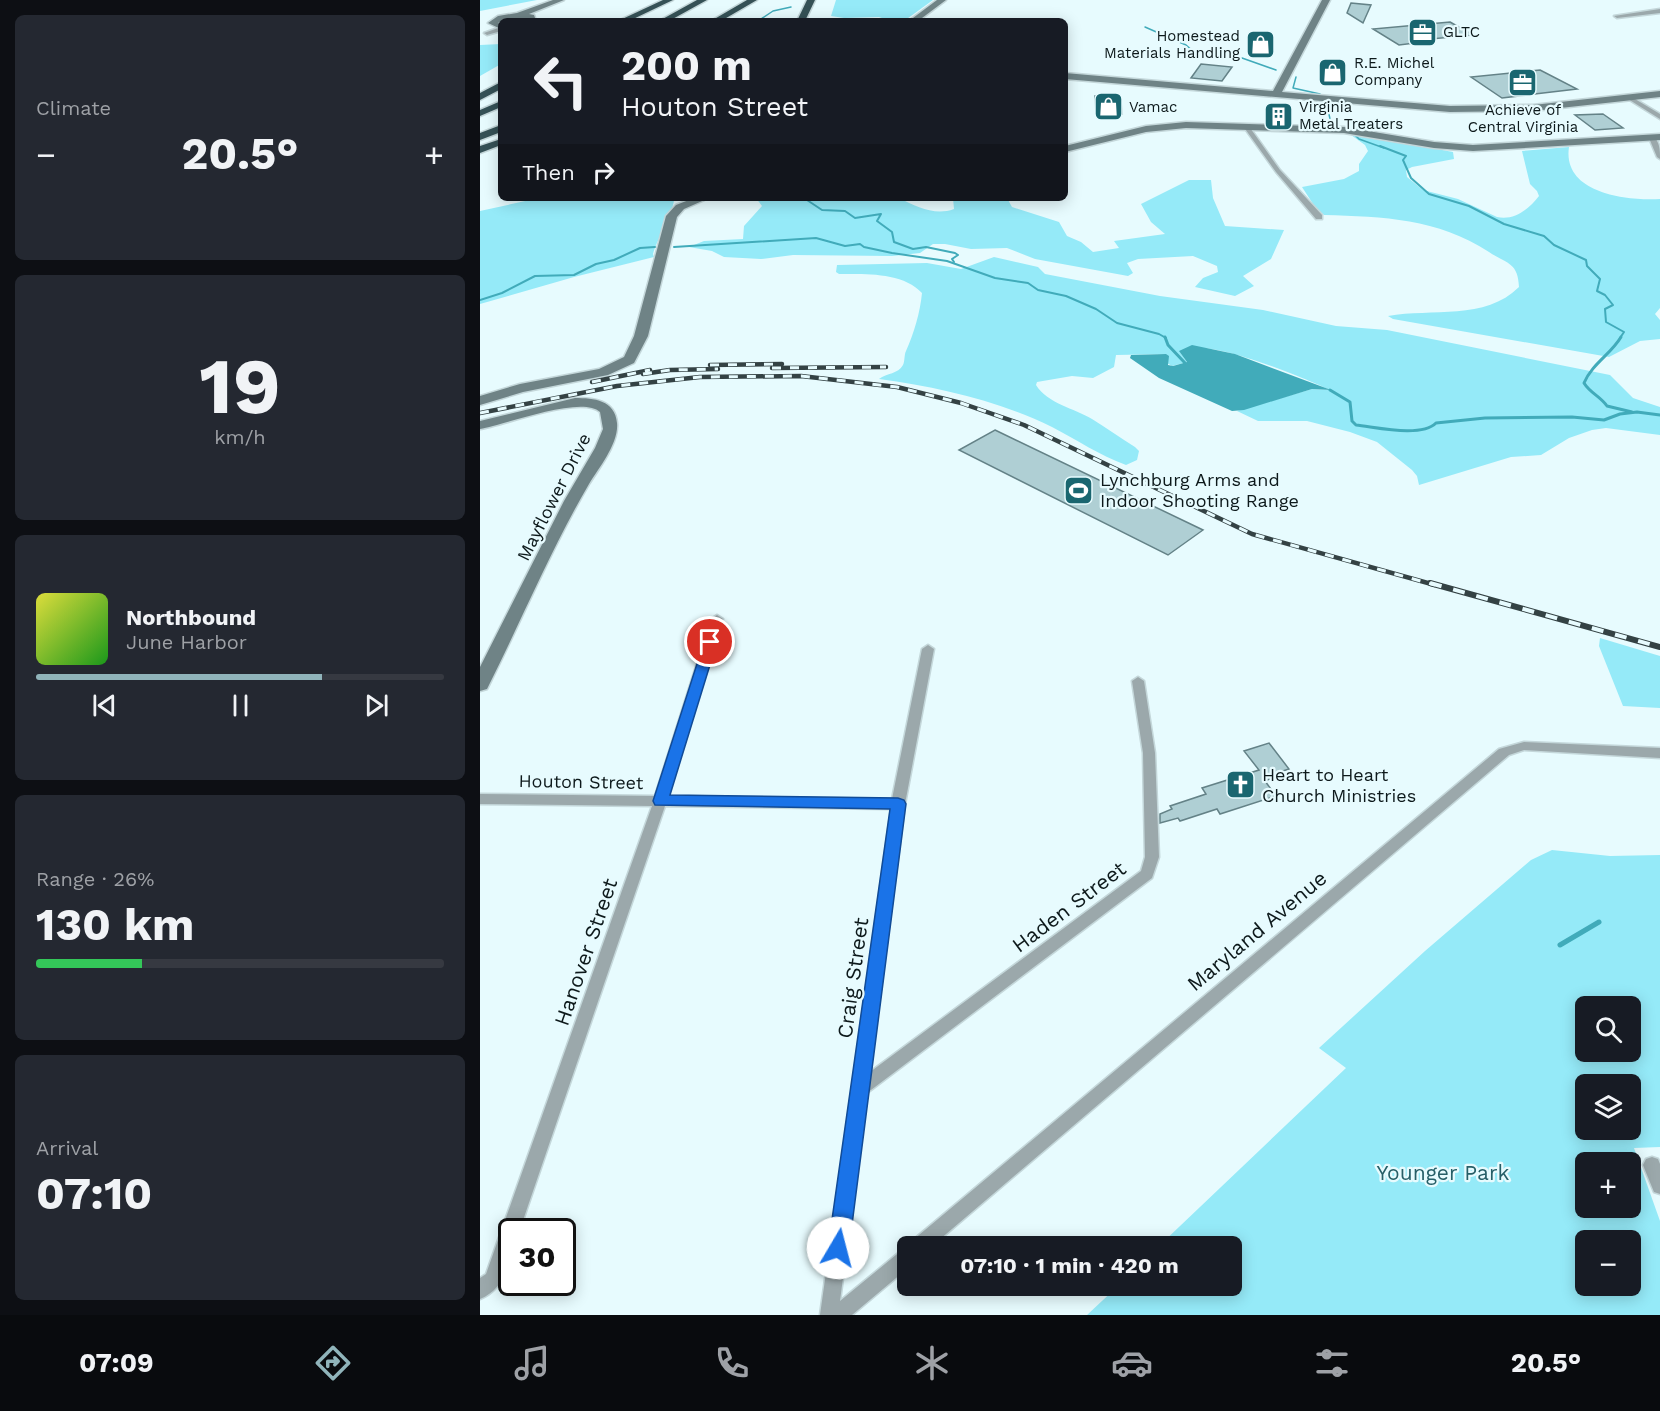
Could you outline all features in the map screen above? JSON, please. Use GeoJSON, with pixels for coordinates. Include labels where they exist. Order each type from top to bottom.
{"type":"FeatureCollection","features":[{"type":"Feature","properties":{"kind":"highway"},"geometry":{"type":"LineString","coordinates":[[629,18],[669,0]]}},
{"type":"Feature","properties":{"kind":"highway"},"geometry":{"type":"LineString","coordinates":[[669,18],[703,0]]}},
{"type":"Feature","properties":{"kind":"highway"},"geometry":{"type":"LineString","coordinates":[[720,18],[753,0]]}},
{"type":"Feature","properties":{"kind":"highway"},"geometry":{"type":"LineString","coordinates":[[802,18],[811,0]]}},
{"type":"Feature","properties":{"kind":"highway"},"geometry":{"type":"LineString","coordinates":[[480,97],[498,88]]}},
{"type":"Feature","properties":{"kind":"highway"},"geometry":{"type":"LineString","coordinates":[[480,113],[498,105]]}},
{"type":"Feature","properties":{"kind":"highway"},"geometry":{"type":"LineString","coordinates":[[480,137],[498,129]]}},
{"type":"Feature","properties":{"kind":"highway"},"geometry":{"type":"LineString","coordinates":[[480,150],[498,143]]}},
{"type":"Feature","properties":{"kind":"street"},"geometry":{"type":"LineString","coordinates":[[501,18],[538,10],[560,0]]}},
{"type":"Feature","properties":{"kind":"street"},"geometry":{"type":"LineString","coordinates":[[916,18],[942,0]]}},
{"type":"Feature","properties":{"kind":"street"},"geometry":{"type":"LineString","coordinates":[[1276,94],[1326,0]]}},
{"type":"Feature","properties":{"kind":"street"},"geometry":{"type":"LineString","coordinates":[[534,18],[538,10]]}},
{"type":"Feature","properties":{"kind":"street"},"geometry":{"type":"LineString","coordinates":[[1617,16],[1660,11]]}},
{"type":"Feature","properties":{"kind":"street"},"geometry":{"type":"LineString","coordinates":[[517,15],[527,18]]}},
{"type":"Feature","properties":{"kind":"street"},"geometry":{"type":"LineString","coordinates":[[1068,76],[1482,110],[1533,108],[1660,94]]}},
{"type":"Feature","properties":{"kind":"street"},"geometry":{"type":"LineString","coordinates":[[1630,98],[1660,117]]}},
{"type":"Feature","properties":{"kind":"street"},"geometry":{"type":"LineString","coordinates":[[1068,148],[1160,126],[1186,125],[1359,131],[1434,145],[1473,148],[1656,138],[1660,157]]}},
{"type":"Feature","properties":{"kind":"street"},"geometry":{"type":"LineString","coordinates":[[1246,126],[1278,171],[1319,218]]}},
{"type":"Feature","properties":{"kind":"street"},"geometry":{"type":"LineString","coordinates":[[480,401],[520,388],[603,372],[629,360],[641,336],[672,216],[680,207],[696,201]]}},
{"type":"Feature","properties":{"kind":"street","name":"Mayflower Drive"},"geometry":{"type":"LineString","coordinates":[[480,425],[563,405],[581,403],[599,404],[610,420],[609,429],[598,455],[573,499],[480,685]]}},
{"type":"Feature","properties":{"kind":"street","name":"Hanover Street"},"geometry":{"type":"LineString","coordinates":[[480,1290],[494,1280],[660,801],[717,620]]}},
{"type":"Feature","properties":{"kind":"street","name":"Craig Street"},"geometry":{"type":"LineString","coordinates":[[829,1315],[898,804],[928,649]]}},
{"type":"Feature","properties":{"kind":"street","name":"Haden Street"},"geometry":{"type":"LineString","coordinates":[[859,1090],[1147,874],[1152,857],[1149,753],[1138,681]]}},
{"type":"Feature","properties":{"kind":"street","name":"Maryland Avenue"},"geometry":{"type":"LineString","coordinates":[[931,1236],[1504,752],[1524,746],[1542,746],[1660,753]]}},
{"type":"Feature","properties":{"kind":"street","name":"Houton Street"},"geometry":{"type":"LineString","coordinates":[[480,799],[898,804]]}},
{"type":"Feature","properties":{"kind":"street"},"geometry":{"type":"LineString","coordinates":[[1653,1164],[1660,1186]]}},
{"type":"Feature","properties":{"kind":"street"},"geometry":{"type":"LineString","coordinates":[[838,1315],[897,1265]]}},
{"type":"Feature","properties":{"kind":"green space"},"geometry":{"type":"Polygon","coordinates":[[[480,0],[537,0],[480,11],[480,0]]]}},
{"type":"Feature","properties":{"kind":"green space"},"geometry":{"type":"Polygon","coordinates":[[[836,0],[933,0],[908,18],[831,16],[836,0]]]}},
{"type":"Feature","properties":{"kind":"green space"},"geometry":{"type":"Polygon","coordinates":[[[498,44],[498,66],[480,76],[480,45],[498,44]]]}},
{"type":"Feature","properties":{"kind":"green space"},"geometry":{"type":"Polygon","coordinates":[[[1351,135],[1453,152],[1454,159],[1406,170],[1407,177],[1423,190],[1458,199],[1497,217],[1515,216],[1521,213],[1539,196],[1530,184],[1522,151],[1569,147],[1570,163],[1575,175],[1586,184],[1614,196],[1660,199],[1660,308],[1655,314],[1660,320],[1660,339],[1640,341],[1609,357],[1393,319],[1388,316],[1457,311],[1490,305],[1505,298],[1519,287],[1518,279],[1514,268],[1510,265],[1450,232],[1389,219],[1324,215],[1315,207],[1302,187],[1344,179],[1359,171],[1359,164],[1368,151],[1365,145],[1351,135]]]}},
{"type":"Feature","properties":{"kind":"green space"},"geometry":{"type":"Polygon","coordinates":[[[1189,180],[1211,180],[1213,198],[1225,226],[1284,230],[1271,259],[1243,276],[1254,286],[1235,296],[1195,287],[1203,278],[1218,272],[1217,266],[1193,256],[1138,259],[1127,263],[1133,273],[1128,276],[1035,259],[1007,248],[971,249],[933,244],[920,253],[892,256],[793,255],[761,259],[724,257],[712,251],[689,247],[704,241],[743,239],[744,226],[762,206],[758,201],[906,201],[940,212],[954,209],[953,201],[1009,201],[1012,207],[1059,222],[1067,236],[1081,242],[1093,252],[1119,248],[1114,241],[1165,234],[1151,222],[1141,204],[1189,180]]]}},
{"type":"Feature","properties":{"kind":"green space"},"geometry":{"type":"Polygon","coordinates":[[[525,201],[674,201],[655,248],[654,257],[480,304],[480,211],[525,201]]]}},
{"type":"Feature","properties":{"kind":"green space"},"geometry":{"type":"Polygon","coordinates":[[[994,257],[1038,267],[1045,274],[1160,296],[1263,310],[1336,326],[1387,330],[1610,375],[1633,398],[1660,407],[1660,435],[1606,428],[1592,430],[1569,438],[1541,455],[1511,457],[1419,485],[1417,476],[1412,470],[1377,442],[1350,432],[1307,421],[1258,421],[1237,411],[1312,389],[1330,390],[1299,376],[1230,353],[1191,348],[1180,352],[1187,362],[1172,366],[1167,363],[1166,354],[1116,355],[1114,367],[1093,378],[1072,376],[1037,382],[1036,385],[1047,397],[1085,415],[1135,447],[1139,451],[1137,460],[1126,465],[1052,427],[990,402],[923,386],[879,379],[903,365],[920,308],[922,293],[905,281],[894,278],[872,274],[839,274],[836,272],[837,265],[927,263],[961,269],[994,257]]]}},
{"type":"Feature","properties":{"kind":"green space"},"geometry":{"type":"Polygon","coordinates":[[[1600,638],[1660,656],[1660,708],[1623,706],[1599,646],[1600,638]]]}},
{"type":"Feature","properties":{"kind":"green space","name":"Younger Park"},"geometry":{"type":"Polygon","coordinates":[[[1552,850],[1610,856],[1660,855],[1660,1147],[1634,1148],[1635,1152],[1575,1152],[1575,1218],[1641,1218],[1641,1168],[1660,1221],[1660,1315],[1087,1315],[1107,1296],[1242,1296],[1242,1236],[1170,1236],[1346,1068],[1319,1048],[1425,951],[1531,860],[1552,850]]]}},
{"type":"Feature","properties":{"kind":"shaded area"},"geometry":{"type":"Polygon","coordinates":[[[1192,345],[1235,354],[1331,390],[1312,389],[1244,410],[1232,411],[1159,378],[1130,358],[1131,355],[1166,354],[1169,356],[1168,365],[1173,366],[1187,362],[1179,351],[1192,345]]]}},
{"type":"Feature","properties":{"kind":"building"},"geometry":{"type":"Polygon","coordinates":[[[1351,3],[1371,5],[1363,23],[1347,13],[1351,3]]]}},
{"type":"Feature","properties":{"kind":"building","name":"GLTC"},"geometry":{"type":"Polygon","coordinates":[[[1450,22],[1473,35],[1420,40],[1423,42],[1399,45],[1373,29],[1450,22]]]}},
{"type":"Feature","properties":{"kind":"building"},"geometry":{"type":"Polygon","coordinates":[[[1201,64],[1232,67],[1222,81],[1191,78],[1201,64]]]}},
{"type":"Feature","properties":{"kind":"building","name":"Achieve of Central Virginia"},"geometry":{"type":"Polygon","coordinates":[[[1540,70],[1577,89],[1502,98],[1471,77],[1540,70]]]}},
{"type":"Feature","properties":{"kind":"building","name":"Vamac"},"geometry":{"type":"Polygon","coordinates":[[[1095,96],[1111,96],[1111,100],[1121,100],[1122,114],[1096,114],[1095,96]]]}},
{"type":"Feature","properties":{"kind":"building"},"geometry":{"type":"Polygon","coordinates":[[[1603,114],[1623,128],[1595,130],[1575,115],[1603,114]]]}},
{"type":"Feature","properties":{"kind":"building","name":"Lynchburg Arms and Indoor Shooting Range"},"geometry":{"type":"Polygon","coordinates":[[[995,430],[1203,530],[1168,555],[959,450],[995,430]]]}},
{"type":"Feature","properties":{"kind":"building","name":"Heart to Heart Church Ministries"},"geometry":{"type":"Polygon","coordinates":[[[1269,743],[1289,769],[1270,775],[1272,778],[1265,781],[1276,796],[1220,814],[1217,809],[1180,821],[1178,818],[1160,823],[1160,814],[1172,809],[1170,806],[1206,794],[1202,788],[1259,770],[1244,751],[1269,743]]]}},
{"type":"Feature","properties":{"kind":"waterway"},"geometry":{"type":"LineString","coordinates":[[762,18],[773,11],[791,7]]}},
{"type":"Feature","properties":{"kind":"waterway"},"geometry":{"type":"LineString","coordinates":[[1145,27],[1186,45],[1194,52],[1242,58],[1276,70]]}},
{"type":"Feature","properties":{"kind":"waterway"},"geometry":{"type":"LineString","coordinates":[[1296,77],[1293,88],[1320,94]]}},
{"type":"Feature","properties":{"kind":"waterway"},"geometry":{"type":"LineString","coordinates":[[1327,105],[1330,119],[1337,124]]}},
{"type":"Feature","properties":{"kind":"waterway"},"geometry":{"type":"LineString","coordinates":[[1353,133],[1359,139],[1384,148]]}},
{"type":"Feature","properties":{"kind":"waterway"},"geometry":{"type":"LineString","coordinates":[[1380,146],[1406,156],[1403,160],[1411,178],[1429,194],[1469,206],[1504,224],[1544,236],[1554,245],[1586,260],[1587,266],[1600,279],[1597,291],[1605,295],[1613,305],[1605,309],[1606,322],[1624,332],[1620,338]]}},
{"type":"Feature","properties":{"kind":"waterway"},"geometry":{"type":"LineString","coordinates":[[808,201],[822,210],[845,211],[855,218],[881,214],[877,221],[892,232],[894,242],[913,249],[926,247],[955,253],[958,255],[952,259],[954,262]]}},
{"type":"Feature","properties":{"kind":"waterway"},"geometry":{"type":"LineString","coordinates":[[674,247],[816,238],[845,246],[860,244],[864,247],[892,253],[947,261],[995,278],[1028,283],[1038,290],[1066,296],[1096,309],[1117,323],[1165,338]]}},
{"type":"Feature","properties":{"kind":"waterway"},"geometry":{"type":"LineString","coordinates":[[480,300],[502,293],[535,276],[574,275],[596,264],[614,260],[640,248],[655,247]]}},
{"type":"Feature","properties":{"kind":"waterway"},"geometry":{"type":"LineString","coordinates":[[1621,337],[1587,376],[1584,383],[1607,406],[1632,412]]}},
{"type":"Feature","properties":{"kind":"waterway"},"geometry":{"type":"LineString","coordinates":[[1165,338],[1168,345],[1185,363]]}},
{"type":"Feature","properties":{"kind":"waterway"},"geometry":{"type":"LineString","coordinates":[[1330,390],[1350,402],[1352,421],[1356,425],[1409,431],[1420,430],[1436,423],[1485,418],[1572,417],[1604,420],[1620,414],[1637,412],[1660,415]]}},
{"type":"Feature","properties":{"kind":"waterway"},"geometry":{"type":"LineString","coordinates":[[1560,945],[1599,922]]}},
{"type":"Feature","properties":{"kind":"railway"},"geometry":{"type":"LineString","coordinates":[[710,365],[782,364]]}},
{"type":"Feature","properties":{"kind":"railway"},"geometry":{"type":"LineString","coordinates":[[772,368],[886,367]]}},
{"type":"Feature","properties":{"kind":"railway"},"geometry":{"type":"LineString","coordinates":[[643,374],[670,370],[718,369]]}},
{"type":"Feature","properties":{"kind":"railway"},"geometry":{"type":"LineString","coordinates":[[592,382],[650,370]]}},
{"type":"Feature","properties":{"kind":"railway"},"geometry":{"type":"LineString","coordinates":[[480,413],[617,386],[700,377],[801,376],[897,387],[961,403],[1024,425],[1252,534],[1435,585]]}},
{"type":"Feature","properties":{"kind":"railway"},"geometry":{"type":"LineString","coordinates":[[1430,583],[1660,647]]}},
{"type":"Feature","properties":{"kind":"place","name":"GLTC"},"geometry":{"type":"Point","coordinates":[1422,32]}},
{"type":"Feature","properties":{"kind":"place","name":"Homestead Materials Handling"},"geometry":{"type":"Point","coordinates":[1261,45]}},
{"type":"Feature","properties":{"kind":"place","name":"R.E. Michel Company"},"geometry":{"type":"Point","coordinates":[1333,72]}},
{"type":"Feature","properties":{"kind":"place","name":"Achieve of Central Virginia"},"geometry":{"type":"Point","coordinates":[1523,83]}},
{"type":"Feature","properties":{"kind":"place","name":"Vamac"},"geometry":{"type":"Point","coordinates":[1108,107]}},
{"type":"Feature","properties":{"kind":"place","name":"Virginia Metal Treaters"},"geometry":{"type":"Point","coordinates":[1278,116]}},
{"type":"Feature","properties":{"kind":"place","name":"Lynchburg Arms and Indoor Shooting Range"},"geometry":{"type":"Point","coordinates":[1079,490]}},
{"type":"Feature","properties":{"kind":"place","name":"Heart to Heart Church Ministries"},"geometry":{"type":"Point","coordinates":[1241,785]}},
{"type":"Feature","properties":{"kind":"route"},"geometry":{"type":"LineString","coordinates":[[710,642],[660,801],[898,804],[838,1248]]}}]}
